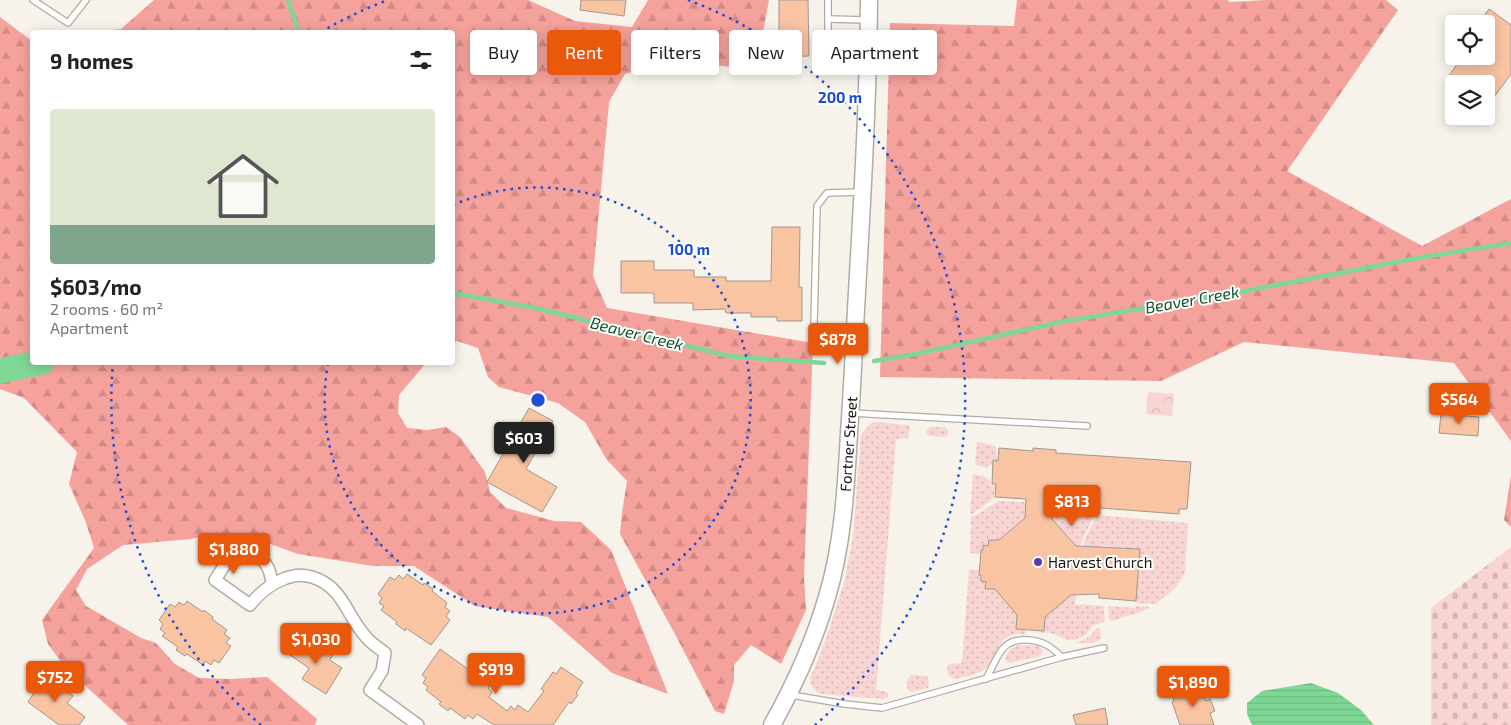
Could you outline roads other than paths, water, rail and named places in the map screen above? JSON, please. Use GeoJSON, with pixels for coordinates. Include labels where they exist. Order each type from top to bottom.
{"type":"FeatureCollection","features":[{"type":"Feature","properties":{"kind":"street","name":"Fortner Street"},"geometry":{"type":"LineString","coordinates":[[772,725],[789,695],[820,622],[834,569],[844,506],[868,108],[869,0]]}},
{"type":"Feature","properties":{"kind":"street"},"geometry":{"type":"LineString","coordinates":[[272,584],[271,572],[262,558],[248,550],[231,555],[215,580],[250,605],[259,593],[272,584],[299,574],[324,581],[340,597],[353,620],[368,639],[385,653],[382,671],[370,690],[418,725]]}},
{"type":"Feature","properties":{"kind":"lane"},"geometry":{"type":"LineString","coordinates":[[33,0],[68,23],[86,0]]}},
{"type":"Feature","properties":{"kind":"lane"},"geometry":{"type":"LineString","coordinates":[[828,0],[828,30]]}},
{"type":"Feature","properties":{"kind":"lane"},"geometry":{"type":"LineString","coordinates":[[828,20],[869,20]]}},
{"type":"Feature","properties":{"kind":"lane"},"geometry":{"type":"LineString","coordinates":[[814,322],[817,206],[827,192],[863,192]]}},
{"type":"Feature","properties":{"kind":"lane"},"geometry":{"type":"LineString","coordinates":[[850,413],[1086,426]]}},
{"type":"Feature","properties":{"kind":"lane"},"geometry":{"type":"LineString","coordinates":[[986,679],[1002,649],[1008,642],[1017,639],[1039,640],[1062,657]]}},
{"type":"Feature","properties":{"kind":"lane"},"geometry":{"type":"LineString","coordinates":[[789,695],[882,708],[1062,657],[1104,648]]}},
{"type":"Feature","properties":{"kind":"waterway"},"geometry":{"type":"LineString","coordinates":[[288,0],[298,30]]}},
{"type":"Feature","properties":{"kind":"waterway","name":"Beaver Creek"},"geometry":{"type":"LineString","coordinates":[[874,361],[916,354],[1065,321],[1218,296],[1418,258],[1511,243]]}},
{"type":"Feature","properties":{"kind":"waterway","name":"Beaver Creek"},"geometry":{"type":"LineString","coordinates":[[455,294],[536,308],[728,356],[824,363]]}},
{"type":"Feature","properties":{"kind":"waterway","name":"Beaver Creek"},"geometry":{"type":"LineString","coordinates":[[0,371],[30,365]]}},
{"type":"Feature","properties":{"kind":"place","name":"Harvest Church"},"geometry":{"type":"Point","coordinates":[1038,562]}}]}
